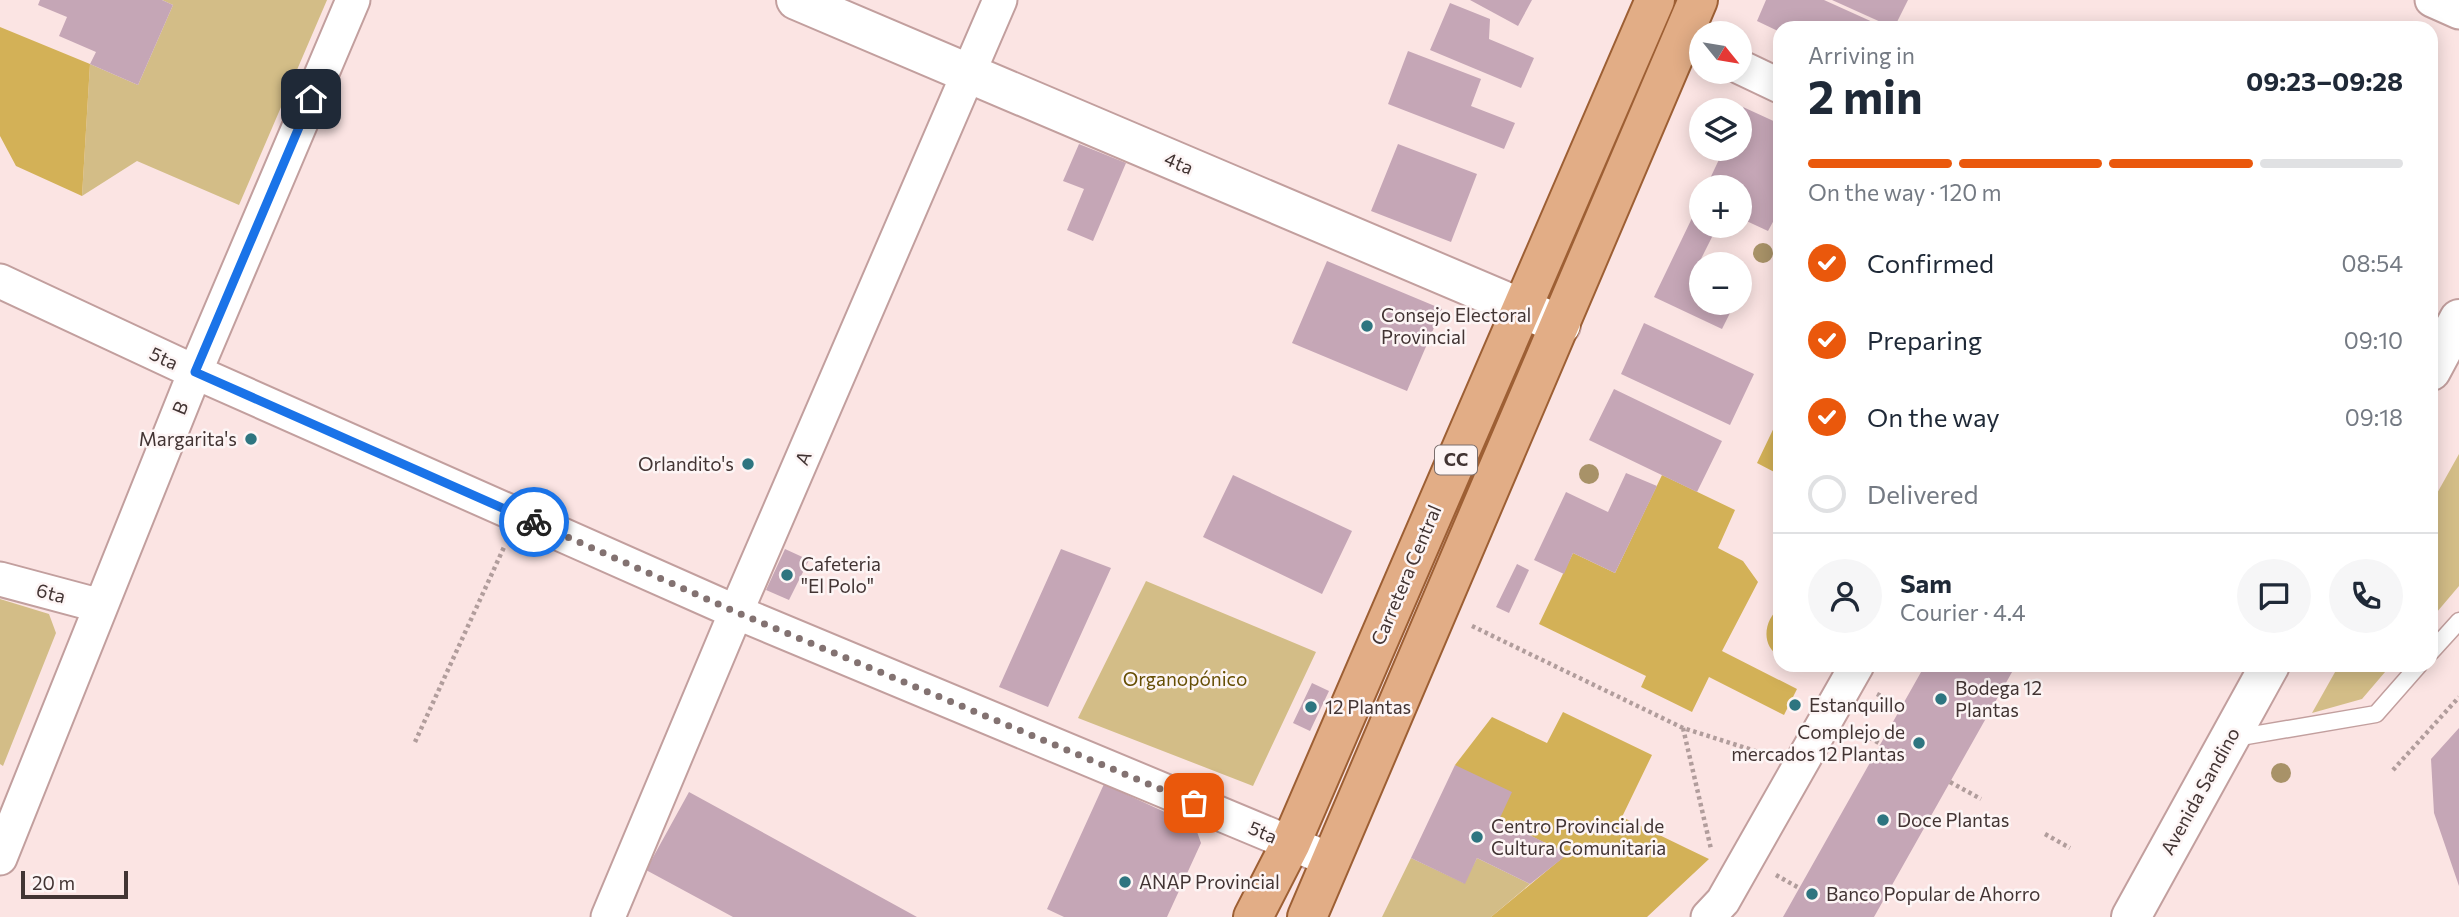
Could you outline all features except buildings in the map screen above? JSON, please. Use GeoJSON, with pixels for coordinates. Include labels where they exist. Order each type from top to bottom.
{"type":"FeatureCollection","features":[{"type":"Feature","properties":{"kind":"main road","name":"Carretera Central"},"geometry":{"type":"LineString","coordinates":[[1253,917],[1292,844],[1655,0]]}},
{"type":"Feature","properties":{"kind":"main road","name":"CC"},"geometry":{"type":"LineString","coordinates":[[1695,21],[1698,0]]}},
{"type":"Feature","properties":{"kind":"main road","name":"CC"},"geometry":{"type":"LineString","coordinates":[[1307,917],[1561,325],[1689,48]]}},
{"type":"Feature","properties":{"kind":"main road"},"geometry":{"type":"LineString","coordinates":[[1325,917],[1333,861]]}},
{"type":"Feature","properties":{"kind":"street","name":"B"},"geometry":{"type":"LineString","coordinates":[[0,858],[195,372],[353,0]]}},
{"type":"Feature","properties":{"kind":"street","name":"4ta"},"geometry":{"type":"LineString","coordinates":[[796,0],[1561,325]]}},
{"type":"Feature","properties":{"kind":"street","name":"A"},"geometry":{"type":"LineString","coordinates":[[608,917],[736,612],[1000,0]]}},
{"type":"Feature","properties":{"kind":"street"},"geometry":{"type":"LineString","coordinates":[[2432,0],[2459,12]]}},
{"type":"Feature","properties":{"kind":"street"},"geometry":{"type":"LineString","coordinates":[[1752,73],[1773,83]]}},
{"type":"Feature","properties":{"kind":"street","name":"5ta"},"geometry":{"type":"LineString","coordinates":[[0,281],[195,372],[736,612],[1333,861]]}},
{"type":"Feature","properties":{"kind":"street"},"geometry":{"type":"LineString","coordinates":[[2438,358],[2459,319]]}},
{"type":"Feature","properties":{"kind":"street","name":"6ta"},"geometry":{"type":"LineString","coordinates":[[0,579],[101,606]]}},
{"type":"Feature","properties":{"kind":"street"},"geometry":{"type":"LineString","coordinates":[[1716,909],[1853,672]]}},
{"type":"Feature","properties":{"kind":"street","name":"Avenida Sandino"},"geometry":{"type":"LineString","coordinates":[[2131,917],[2266,672]]}},
{"type":"Feature","properties":{"kind":"lane"},"geometry":{"type":"LineString","coordinates":[[2438,644],[2459,621]]}},
{"type":"Feature","properties":{"kind":"lane"},"geometry":{"type":"LineString","coordinates":[[2229,738],[2376,714],[2413,672]]}},
{"type":"Feature","properties":{"kind":"path"},"geometry":{"type":"LineString","coordinates":[[415,742],[518,515]]}},
{"type":"Feature","properties":{"kind":"path"},"geometry":{"type":"LineString","coordinates":[[1484,632],[1683,727],[1800,766]]}},
{"type":"Feature","properties":{"kind":"path"},"geometry":{"type":"LineString","coordinates":[[2393,770],[2459,697]]}},
{"type":"Feature","properties":{"kind":"path"},"geometry":{"type":"LineString","coordinates":[[1683,727],[1716,909]]}},
{"type":"Feature","properties":{"kind":"path"},"geometry":{"type":"LineString","coordinates":[[1851,728],[1881,744]]}},
{"type":"Feature","properties":{"kind":"path"},"geometry":{"type":"LineString","coordinates":[[1950,782],[1981,799]]}},
{"type":"Feature","properties":{"kind":"path"},"geometry":{"type":"LineString","coordinates":[[2045,834],[2070,848]]}},
{"type":"Feature","properties":{"kind":"green space"},"geometry":{"type":"Polygon","coordinates":[[[162,0],[327,0],[239,205],[137,161],[82,196],[90,64],[138,85],[173,5],[162,0]]]}},
{"type":"Feature","properties":{"kind":"green space"},"geometry":{"type":"Polygon","coordinates":[[[2459,454],[2459,586],[2438,611],[2438,492],[2459,454]]]}},
{"type":"Feature","properties":{"kind":"green space","name":"Organopónico"},"geometry":{"type":"Polygon","coordinates":[[[1146,581],[1316,652],[1253,786],[1078,718],[1146,581]]]}},
{"type":"Feature","properties":{"kind":"green space"},"geometry":{"type":"Polygon","coordinates":[[[0,599],[49,614],[56,633],[3,766],[0,764],[0,599]]]}},
{"type":"Feature","properties":{"kind":"green space"},"geometry":{"type":"Polygon","coordinates":[[[2335,672],[2385,672],[2362,699],[2312,713],[2335,672]]]}},
{"type":"Feature","properties":{"kind":"green space"},"geometry":{"type":"Polygon","coordinates":[[[1411,858],[1464,883],[1477,858],[1530,884],[1491,917],[1382,917],[1411,858]]]}},
{"type":"Feature","properties":{"kind":"shaded area"},"geometry":{"type":"Polygon","coordinates":[[[0,27],[90,64],[82,196],[16,166],[0,136],[0,27]]]}},
{"type":"Feature","properties":{"kind":"shaded area"},"geometry":{"type":"Polygon","coordinates":[[[1773,430],[1773,471],[1757,463],[1773,430]]]}},
{"type":"Feature","properties":{"kind":"shaded area"},"geometry":{"type":"Polygon","coordinates":[[[1662,475],[1735,510],[1718,548],[1743,561],[1758,582],[1722,651],[1797,689],[1784,715],[1709,677],[1692,712],[1641,687],[1646,676],[1539,624],[1573,553],[1615,573],[1662,475]]]}},
{"type":"Feature","properties":{"kind":"shaded area"},"geometry":{"type":"Polygon","coordinates":[[[1773,615],[1773,651],[1766,632],[1773,615]]]}},
{"type":"Feature","properties":{"kind":"shaded area"},"geometry":{"type":"Polygon","coordinates":[[[1563,712],[1652,755],[1622,817],[1709,859],[1647,917],[1491,917],[1567,854],[1499,820],[1455,765],[1492,717],[1547,743],[1563,712]]]}},
{"type":"Feature","properties":{"kind":"way so far"},"geometry":{"type":"LineString","coordinates":[[534,522],[736,612],[1194,803]]}},
{"type":"Feature","properties":{"kind":"place","name":"Consejo Electoral Provincial"},"geometry":{"type":"Point","coordinates":[1367,326]}},
{"type":"Feature","properties":{"kind":"place","name":"Margarita's"},"geometry":{"type":"Point","coordinates":[251,439]}},
{"type":"Feature","properties":{"kind":"place","name":"Orlandito's"},"geometry":{"type":"Point","coordinates":[748,464]}},
{"type":"Feature","properties":{"kind":"place","name":"Cafeteria \"El Polo\""},"geometry":{"type":"Point","coordinates":[787,575]}},
{"type":"Feature","properties":{"kind":"place","name":"Bodega 12 Plantas"},"geometry":{"type":"Point","coordinates":[1941,699]}},
{"type":"Feature","properties":{"kind":"place","name":"Estanquillo"},"geometry":{"type":"Point","coordinates":[1795,705]}},
{"type":"Feature","properties":{"kind":"place","name":"12 Plantas"},"geometry":{"type":"Point","coordinates":[1311,707]}},
{"type":"Feature","properties":{"kind":"place","name":"Complejo de mercados 12 Plantas"},"geometry":{"type":"Point","coordinates":[1919,743]}},
{"type":"Feature","properties":{"kind":"place","name":"Doce Plantas"},"geometry":{"type":"Point","coordinates":[1883,820]}},
{"type":"Feature","properties":{"kind":"place","name":"Centro Provincial de Cultura Comunitaria"},"geometry":{"type":"Point","coordinates":[1477,837]}},
{"type":"Feature","properties":{"kind":"place","name":"ANAP Provincial"},"geometry":{"type":"Point","coordinates":[1125,882]}},
{"type":"Feature","properties":{"kind":"place","name":"Banco Popular de Ahorro"},"geometry":{"type":"Point","coordinates":[1812,894]}},
{"type":"Feature","properties":{"kind":"route"},"geometry":{"type":"LineString","coordinates":[[311,99],[195,372],[534,522]]}}]}
